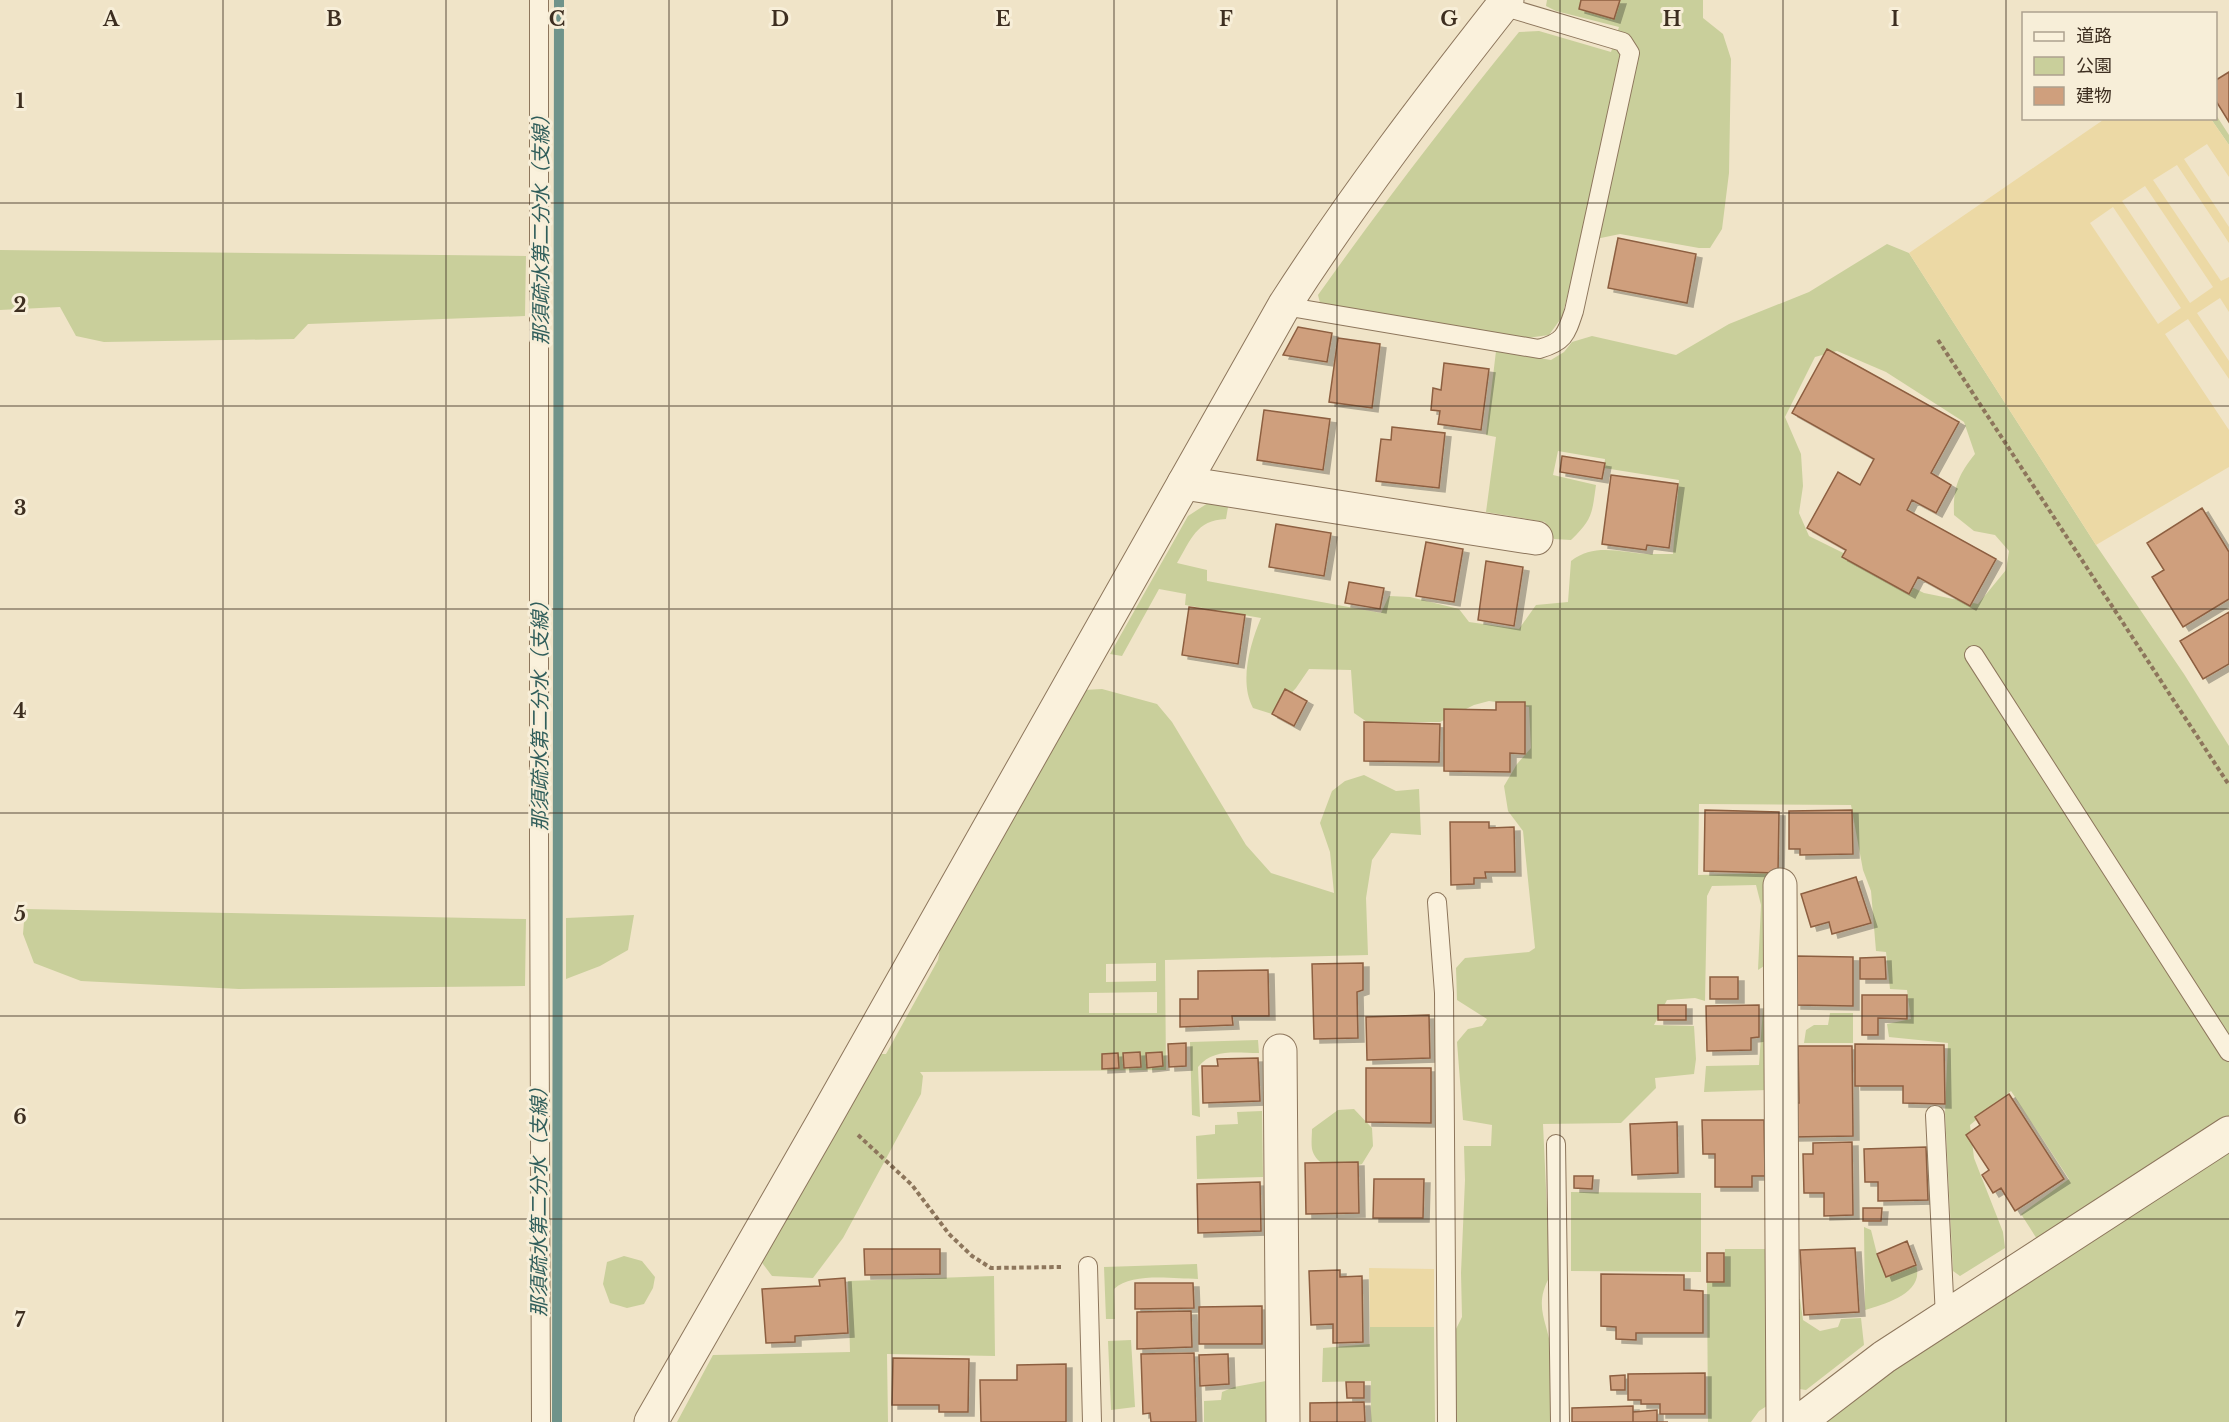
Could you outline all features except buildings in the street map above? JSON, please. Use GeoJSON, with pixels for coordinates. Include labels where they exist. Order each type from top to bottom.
{"type":"FeatureCollection","features":[{"type":"Feature","properties":{"kind":"street"},"geometry":{"type":"LineString","coordinates":[[651,1422],[1284,306],[1323,245],[1504,3]]}},
{"type":"Feature","properties":{"kind":"street"},"geometry":{"type":"LineString","coordinates":[[1184,483],[1536,538]]}},
{"type":"Feature","properties":{"kind":"street"},"geometry":{"type":"LineString","coordinates":[[1780,885],[1783,1422]]}},
{"type":"Feature","properties":{"kind":"street"},"geometry":{"type":"LineString","coordinates":[[1280,1051],[1283,1422]]}},
{"type":"Feature","properties":{"kind":"street"},"geometry":{"type":"LineString","coordinates":[[1799,1422],[1884,1357],[2229,1133]]}},
{"type":"Feature","properties":{"kind":"lane"},"geometry":{"type":"LineString","coordinates":[[539,0],[541,1422]]}},
{"type":"Feature","properties":{"kind":"lane"},"geometry":{"type":"LineString","coordinates":[[1284,306],[1539,349],[1556,344],[1567,333],[1574,311],[1630,52],[1623,42],[1504,3]]}},
{"type":"Feature","properties":{"kind":"lane"},"geometry":{"type":"LineString","coordinates":[[1974,655],[2229,1052]]}},
{"type":"Feature","properties":{"kind":"lane"},"geometry":{"type":"LineString","coordinates":[[1437,902],[1444,993],[1448,1422]]}},
{"type":"Feature","properties":{"kind":"lane"},"geometry":{"type":"LineString","coordinates":[[1935,1115],[1945,1317]]}},
{"type":"Feature","properties":{"kind":"lane"},"geometry":{"type":"LineString","coordinates":[[1556,1144],[1560,1422]]}},
{"type":"Feature","properties":{"kind":"lane"},"geometry":{"type":"LineString","coordinates":[[1088,1266],[1092,1422]]}},
{"type":"Feature","properties":{"kind":"path"},"geometry":{"type":"LineString","coordinates":[[1938,340],[2229,785]]}},
{"type":"Feature","properties":{"kind":"path"},"geometry":{"type":"LineString","coordinates":[[827,1115],[855,1132],[912,1185],[949,1234],[972,1256],[991,1268],[1088,1266]]}},
{"type":"Feature","properties":{"kind":"green space"},"geometry":{"type":"Polygon","coordinates":[[[1547,0],[1581,0],[1579,9],[1614,19],[1620,0],[1703,0],[1703,18],[1723,34],[1731,59],[1729,173],[1722,229],[1710,248],[1620,234],[1591,240],[1580,245],[1562,317],[1549,335],[1527,338],[1320,303],[1318,295],[1367,228],[1519,32],[1539,31],[1611,52],[1619,27],[1556,11],[1546,6],[1547,0]]]}},
{"type":"Feature","properties":{"kind":"green space"},"geometry":{"type":"Polygon","coordinates":[[[2217,117],[2229,135],[2229,145],[2212,120],[2217,120],[2217,117]]]}},
{"type":"Feature","properties":{"kind":"green space"},"geometry":{"type":"Polygon","coordinates":[[[1887,244],[1909,253],[2096,545],[2184,674],[2229,746],[2229,1422],[1813,1422],[2051,1261],[2021,1214],[2069,1179],[2011,1091],[1970,1125],[1974,1158],[2003,1232],[2005,1248],[1960,1276],[1953,1271],[1945,1113],[1948,1043],[1889,1037],[1887,1024],[1911,1019],[1907,990],[1890,989],[1886,952],[1876,951],[1871,891],[1863,870],[1851,805],[1699,804],[1698,875],[1772,873],[1767,964],[1758,970],[1761,905],[1756,885],[1712,886],[1707,896],[1705,1001],[1695,998],[1667,1000],[1654,1025],[1694,1026],[1696,1059],[1694,1074],[1655,1078],[1656,1088],[1621,1123],[1543,1124],[1550,1276],[1542,1297],[1542,1306],[1551,1352],[1552,1422],[1455,1422],[1456,1329],[1462,1317],[1464,1146],[1491,1146],[1492,1125],[1463,1120],[1457,1042],[1468,1029],[1482,1026],[1487,1019],[1457,1000],[1456,968],[1465,958],[1529,952],[1535,948],[1523,831],[1508,811],[1504,786],[1517,764],[1531,748],[1529,707],[1489,701],[1474,705],[1440,722],[1367,722],[1354,713],[1351,670],[1309,669],[1296,688],[1272,714],[1253,708],[1249,698],[1246,675],[1253,639],[1261,618],[1185,605],[1186,594],[1159,589],[1122,656],[1110,654],[1188,516],[1208,503],[1228,507],[1226,519],[1216,520],[1201,527],[1177,563],[1207,570],[1207,581],[1381,613],[1389,596],[1410,597],[1459,609],[1469,622],[1519,629],[1536,605],[1568,602],[1571,561],[1580,555],[1599,550],[1673,554],[1679,480],[1604,468],[1605,459],[1558,451],[1553,475],[1596,485],[1588,521],[1571,540],[1554,539],[1545,522],[1486,512],[1496,437],[1486,435],[1496,351],[1551,360],[1564,352],[1572,342],[1592,336],[1676,355],[1729,324],[1809,292],[1887,244]],[[1837,351],[1815,357],[1785,417],[1801,454],[1803,486],[1799,513],[1809,536],[1924,593],[1978,604],[2006,570],[2009,551],[1995,535],[1974,531],[1954,515],[1954,497],[1958,482],[1975,454],[1964,422],[1886,372],[1837,351]]]}},
{"type":"Feature","properties":{"kind":"green space"},"geometry":{"type":"Polygon","coordinates":[[[0,250],[526,256],[525,316],[308,324],[294,339],[104,342],[76,336],[60,307],[0,310],[0,250]]]}},
{"type":"Feature","properties":{"kind":"green space"},"geometry":{"type":"Polygon","coordinates":[[[1102,689],[1157,704],[1172,722],[1246,845],[1271,873],[1334,893],[1330,852],[1320,823],[1332,791],[1345,781],[1364,775],[1396,791],[1419,789],[1421,835],[1391,833],[1372,860],[1366,898],[1368,955],[1165,960],[1166,1070],[920,1072],[923,1076],[921,1094],[843,1238],[813,1278],[772,1276],[757,1256],[879,1054],[886,1054],[938,960],[943,934],[1084,690],[1102,689]],[[1156,963],[1106,964],[1106,982],[1156,981],[1156,963]],[[1157,992],[1089,993],[1089,1013],[1157,1013],[1157,992]],[[1140,1052],[1123,1053],[1124,1068],[1141,1067],[1140,1052]],[[1162,1052],[1146,1053],[1147,1068],[1163,1066],[1162,1052]],[[1118,1053],[1102,1054],[1103,1069],[1119,1068],[1118,1053]]]}},
{"type":"Feature","properties":{"kind":"green space"},"geometry":{"type":"Polygon","coordinates":[[[25,909],[526,919],[525,986],[239,989],[81,981],[34,963],[23,934],[25,909]]]}},
{"type":"Feature","properties":{"kind":"green space"},"geometry":{"type":"Polygon","coordinates":[[[634,915],[628,950],[600,966],[566,979],[566,918],[634,915]]]}},
{"type":"Feature","properties":{"kind":"green space"},"geometry":{"type":"Polygon","coordinates":[[[1769,1006],[1768,1090],[1704,1092],[1706,1066],[1759,1065],[1763,1008],[1769,1006]]]}},
{"type":"Feature","properties":{"kind":"green space"},"geometry":{"type":"Polygon","coordinates":[[[1830,1013],[1853,1013],[1853,1043],[1804,1043],[1806,1030],[1814,1025],[1828,1025],[1830,1013]]]}},
{"type":"Feature","properties":{"kind":"green space"},"geometry":{"type":"Polygon","coordinates":[[[1258,1040],[1259,1053],[1218,1054],[1198,1067],[1200,1117],[1192,1115],[1190,1042],[1258,1040]]]}},
{"type":"Feature","properties":{"kind":"green space"},"geometry":{"type":"Polygon","coordinates":[[[1354,1109],[1372,1128],[1373,1146],[1362,1164],[1348,1167],[1326,1165],[1315,1156],[1312,1149],[1312,1129],[1338,1110],[1354,1109]]]}},
{"type":"Feature","properties":{"kind":"green space"},"geometry":{"type":"Polygon","coordinates":[[[1262,1111],[1263,1177],[1197,1179],[1196,1136],[1215,1134],[1215,1125],[1238,1124],[1237,1112],[1262,1111]]]}},
{"type":"Feature","properties":{"kind":"green space"},"geometry":{"type":"Polygon","coordinates":[[[1571,1192],[1701,1193],[1701,1272],[1571,1271],[1571,1192]]]}},
{"type":"Feature","properties":{"kind":"green space"},"geometry":{"type":"Polygon","coordinates":[[[1864,1227],[1871,1230],[1886,1277],[1916,1265],[1917,1275],[1915,1283],[1901,1296],[1865,1310],[1864,1227]]]}},
{"type":"Feature","properties":{"kind":"green space"},"geometry":{"type":"Polygon","coordinates":[[[1725,1249],[1768,1249],[1773,1402],[1759,1411],[1751,1422],[1708,1422],[1707,1282],[1724,1282],[1725,1249]]]}},
{"type":"Feature","properties":{"kind":"green space"},"geometry":{"type":"Polygon","coordinates":[[[624,1256],[642,1261],[655,1277],[653,1288],[644,1304],[627,1308],[610,1303],[603,1284],[607,1262],[624,1256]]]}},
{"type":"Feature","properties":{"kind":"green space"},"geometry":{"type":"Polygon","coordinates":[[[1197,1264],[1198,1279],[1142,1278],[1122,1284],[1114,1289],[1115,1319],[1106,1319],[1104,1267],[1197,1264]]]}},
{"type":"Feature","properties":{"kind":"green space"},"geometry":{"type":"Polygon","coordinates":[[[994,1276],[995,1356],[887,1354],[888,1422],[677,1422],[713,1355],[850,1352],[848,1281],[994,1276]]]}},
{"type":"Feature","properties":{"kind":"green space"},"geometry":{"type":"Polygon","coordinates":[[[1795,1299],[1800,1299],[1803,1320],[1820,1331],[1838,1327],[1841,1319],[1861,1318],[1864,1345],[1806,1390],[1799,1389],[1795,1299]]]}},
{"type":"Feature","properties":{"kind":"green space"},"geometry":{"type":"Polygon","coordinates":[[[1370,1327],[1434,1327],[1435,1422],[1371,1422],[1371,1381],[1322,1382],[1323,1348],[1370,1344],[1370,1327]]]}},
{"type":"Feature","properties":{"kind":"green space"},"geometry":{"type":"Polygon","coordinates":[[[1131,1340],[1135,1407],[1111,1410],[1108,1341],[1131,1340]]]}},
{"type":"Feature","properties":{"kind":"green space"},"geometry":{"type":"Polygon","coordinates":[[[1266,1381],[1268,1422],[1204,1422],[1204,1401],[1221,1400],[1222,1392],[1234,1387],[1266,1381]]]}},
{"type":"Feature","properties":{"kind":"sand"},"geometry":{"type":"Polygon","coordinates":[[[2103,120],[2212,120],[2229,145],[2229,177],[2207,144],[2184,159],[2229,227],[2229,243],[2177,165],[2153,180],[2221,281],[2229,277],[2229,312],[2220,298],[2197,313],[2229,361],[2229,379],[2188,319],[2165,334],[2229,430],[2229,467],[2096,545],[1909,253],[2103,120]],[[2145,186],[2122,201],[2190,303],[2213,287],[2145,186]],[[2113,207],[2090,223],[2158,324],[2181,308],[2113,207]]]}},
{"type":"Feature","properties":{"kind":"sand"},"geometry":{"type":"Polygon","coordinates":[[[1369,1268],[1434,1269],[1434,1327],[1370,1327],[1369,1268]]]}},
{"type":"Feature","properties":{"kind":"waterway","name":"那須疏水第二分水（支線）"},"geometry":{"type":"LineString","coordinates":[[557,1422],[559,0]]}}]}
